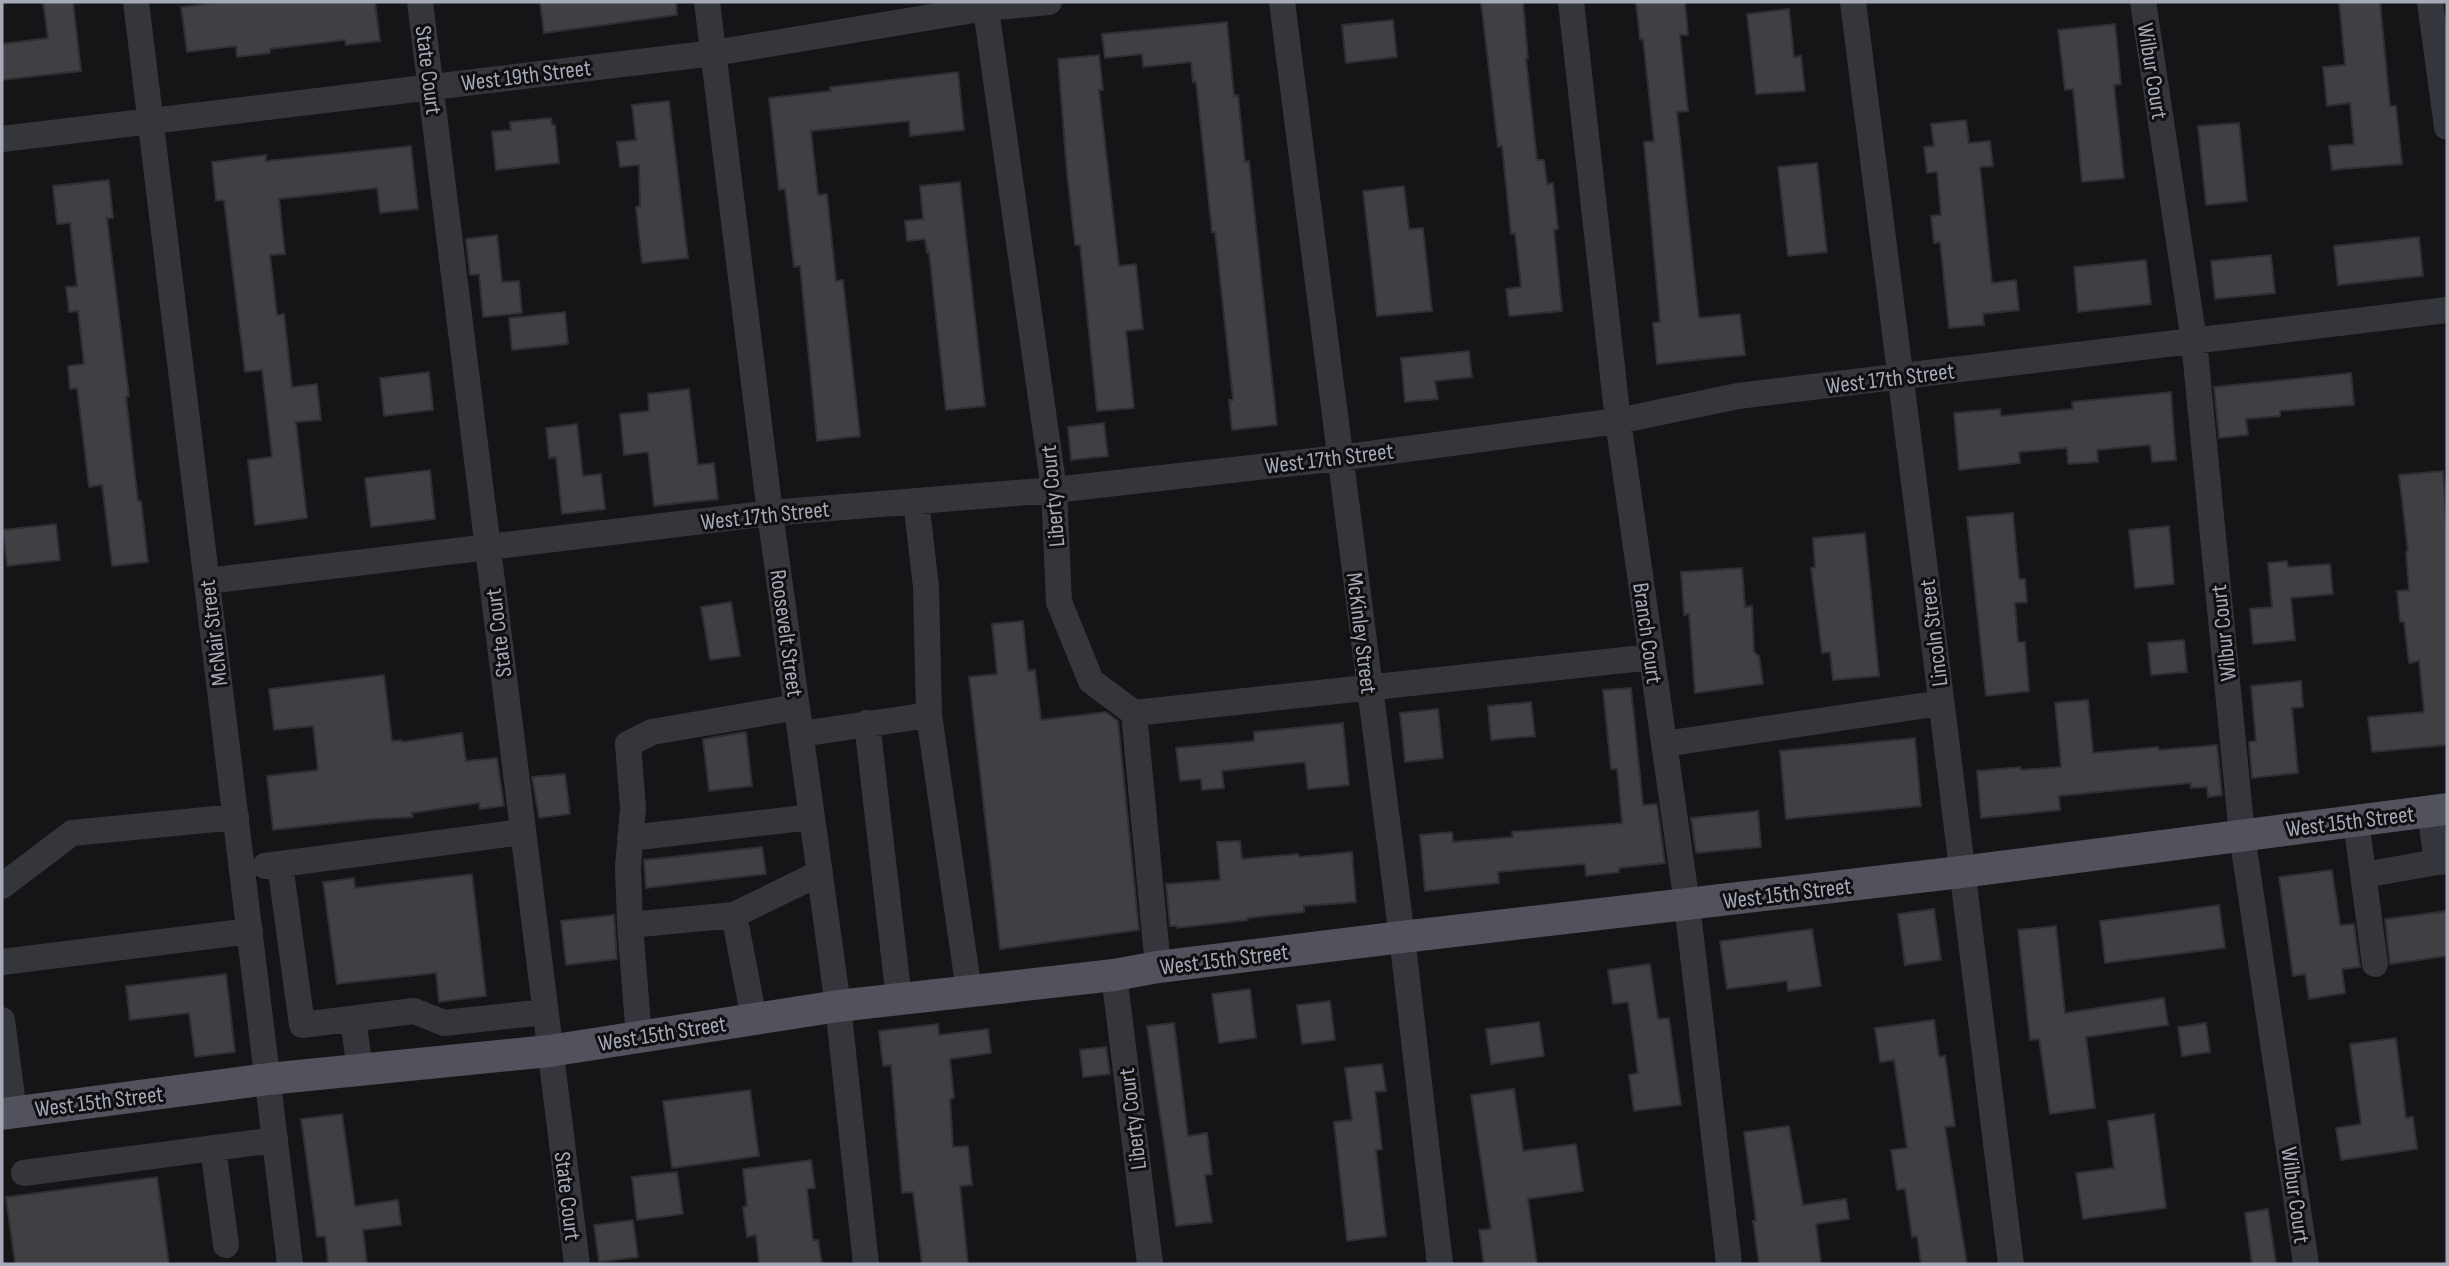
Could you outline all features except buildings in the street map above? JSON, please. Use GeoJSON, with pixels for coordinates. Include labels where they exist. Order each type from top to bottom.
{"type":"FeatureCollection","features":[{"type":"Feature","properties":{"kind":"main road","name":"West 15th Street"},"geometry":{"type":"LineString","coordinates":[[8,1113],[268,1079],[549,1051],[838,1006],[1961,872],[2439,810]]}},
{"type":"Feature","properties":{"kind":"street","name":"McNair Street"},"geometry":{"type":"LineString","coordinates":[[136,2],[290,1264]]}},
{"type":"Feature","properties":{"kind":"street","name":"State Court"},"geometry":{"type":"LineString","coordinates":[[420,2],[577,1264]]}},
{"type":"Feature","properties":{"kind":"street","name":"Roosevelt Street"},"geometry":{"type":"LineString","coordinates":[[708,2],[770,513],[838,1006],[866,1264]]}},
{"type":"Feature","properties":{"kind":"street","name":"West 19th Street"},"geometry":{"type":"LineString","coordinates":[[2,139],[714,53],[985,5],[1049,2]]}},
{"type":"Feature","properties":{"kind":"street","name":"McKinley Street"},"geometry":{"type":"LineString","coordinates":[[1282,2],[1402,937],[1440,1264]]}},
{"type":"Feature","properties":{"kind":"street","name":"Branch Court"},"geometry":{"type":"LineString","coordinates":[[1571,2],[1618,421],[1687,904],[1729,1264]]}},
{"type":"Feature","properties":{"kind":"street","name":"Lincoln Street"},"geometry":{"type":"LineString","coordinates":[[1853,2],[1903,376],[1961,872],[2011,1264]]}},
{"type":"Feature","properties":{"kind":"street","name":"Wilbur Court"},"geometry":{"type":"LineString","coordinates":[[2143,2],[2194,341],[2242,835],[2306,1264]]}},
{"type":"Feature","properties":{"kind":"street"},"geometry":{"type":"LineString","coordinates":[[2430,2],[2447,127]]}},
{"type":"Feature","properties":{"kind":"street","name":"Liberty Court"},"geometry":{"type":"LineString","coordinates":[[985,5],[1054,490],[1059,602],[1091,681],[1134,713]]}},
{"type":"Feature","properties":{"kind":"street","name":"West 17th Street"},"geometry":{"type":"LineString","coordinates":[[207,582],[770,513],[1054,490],[1339,458],[1618,421],[1738,396],[2447,310]]}},
{"type":"Feature","properties":{"kind":"street"},"geometry":{"type":"LineString","coordinates":[[916,501],[926,587],[929,715],[969,991]]}},
{"type":"Feature","properties":{"kind":"street"},"geometry":{"type":"LineString","coordinates":[[1158,967],[1134,713],[1651,657]]}},
{"type":"Feature","properties":{"kind":"street"},"geometry":{"type":"LineString","coordinates":[[1664,744],[1941,703]]}},
{"type":"Feature","properties":{"kind":"street"},"geometry":{"type":"LineString","coordinates":[[639,1037],[630,925],[630,838],[633,808],[628,744],[652,732],[797,708]]}},
{"type":"Feature","properties":{"kind":"street"},"geometry":{"type":"LineString","coordinates":[[801,734],[929,715]]}},
{"type":"Feature","properties":{"kind":"street"},"geometry":{"type":"LineString","coordinates":[[867,723],[900,999]]}},
{"type":"Feature","properties":{"kind":"street"},"geometry":{"type":"LineString","coordinates":[[2364,875],[2442,862],[2439,810]]}},
{"type":"Feature","properties":{"kind":"street"},"geometry":{"type":"LineString","coordinates":[[2,886],[72,834],[236,817]]}},
{"type":"Feature","properties":{"kind":"street"},"geometry":{"type":"LineString","coordinates":[[630,838],[812,817]]}},
{"type":"Feature","properties":{"kind":"street"},"geometry":{"type":"LineString","coordinates":[[2356,821],[2375,964]]}},
{"type":"Feature","properties":{"kind":"street"},"geometry":{"type":"LineString","coordinates":[[242,868],[522,832]]}},
{"type":"Feature","properties":{"kind":"street"},"geometry":{"type":"LineString","coordinates":[[280,864],[302,1025],[414,1011],[444,1023],[544,1012]]}},
{"type":"Feature","properties":{"kind":"street"},"geometry":{"type":"LineString","coordinates":[[630,925],[734,915],[820,873]]}},
{"type":"Feature","properties":{"kind":"street"},"geometry":{"type":"LineString","coordinates":[[734,915],[754,1019]]}},
{"type":"Feature","properties":{"kind":"street"},"geometry":{"type":"LineString","coordinates":[[2,962],[250,930]]}},
{"type":"Feature","properties":{"kind":"street","name":"Liberty Court"},"geometry":{"type":"LineString","coordinates":[[1114,975],[1150,1264]]}},
{"type":"Feature","properties":{"kind":"street"},"geometry":{"type":"LineString","coordinates":[[258,997],[298,992]]}},
{"type":"Feature","properties":{"kind":"street"},"geometry":{"type":"LineString","coordinates":[[353,1019],[360,1070]]}},
{"type":"Feature","properties":{"kind":"street"},"geometry":{"type":"LineString","coordinates":[[2,1020],[8,1113]]}},
{"type":"Feature","properties":{"kind":"street"},"geometry":{"type":"LineString","coordinates":[[453,1022],[461,1060]]}},
{"type":"Feature","properties":{"kind":"street"},"geometry":{"type":"LineString","coordinates":[[24,1173],[275,1140]]}},
{"type":"Feature","properties":{"kind":"street"},"geometry":{"type":"LineString","coordinates":[[213,1148],[226,1245]]}}]}
